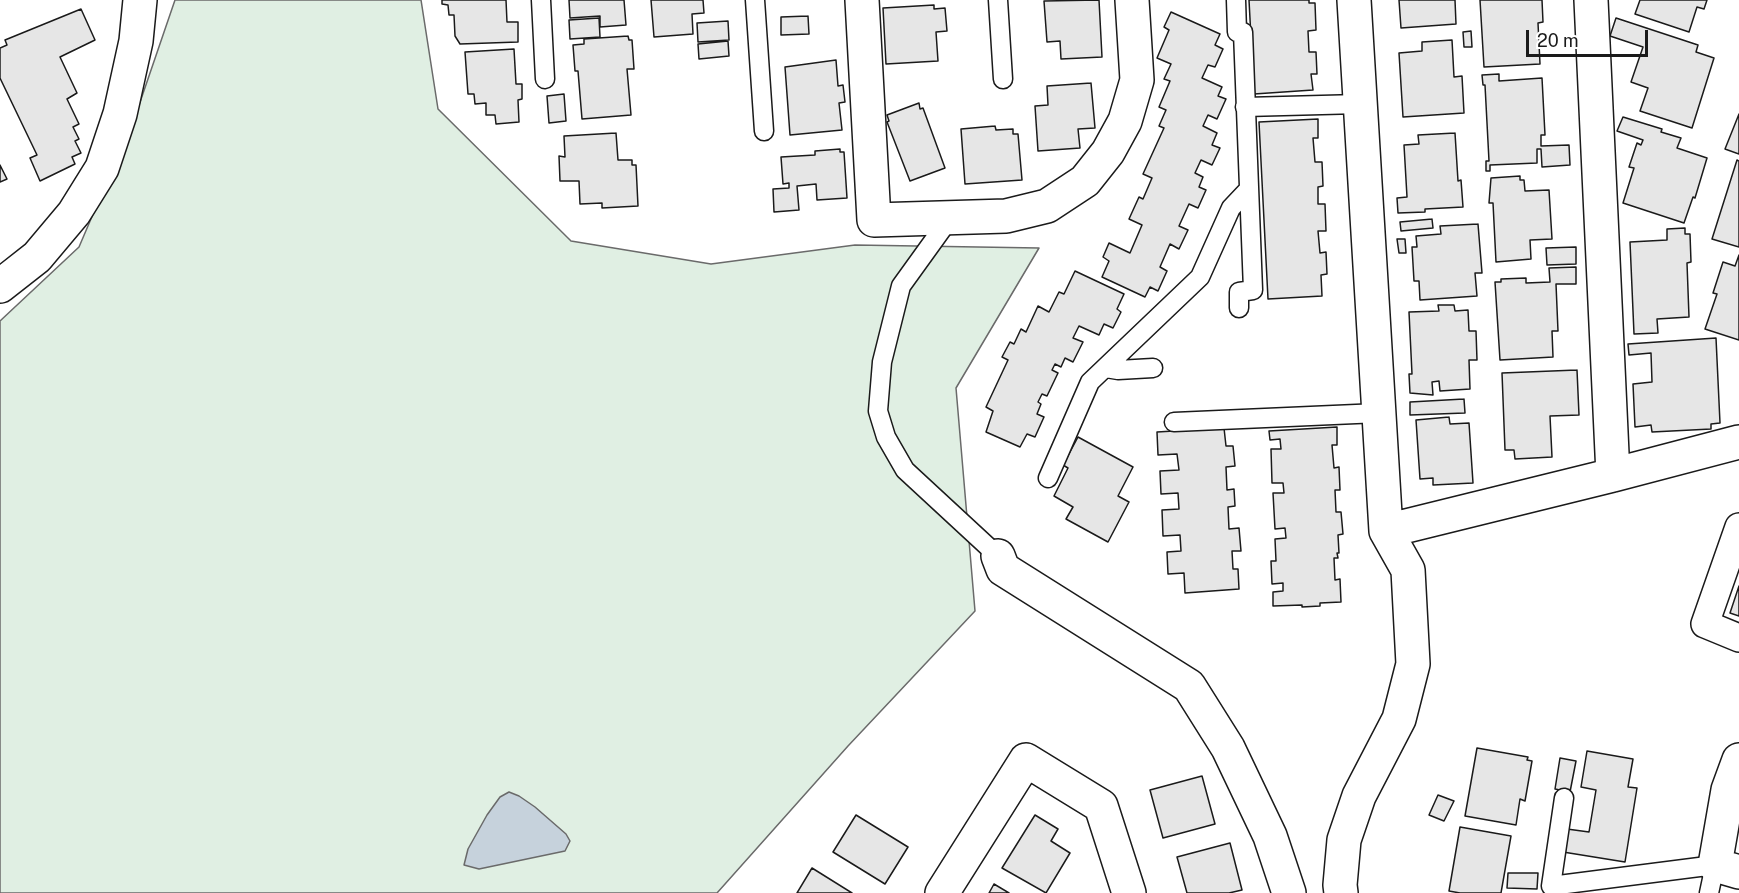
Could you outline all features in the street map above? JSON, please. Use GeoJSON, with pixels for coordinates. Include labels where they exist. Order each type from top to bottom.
{"type":"FeatureCollection","features":[{"type":"Feature","properties":{"kind":"street"},"geometry":{"type":"LineString","coordinates":[[0,286],[37,257],[74,213],[102,168],[120,114],[136,41],[140,0]]}},
{"type":"Feature","properties":{"kind":"street"},"geometry":{"type":"LineString","coordinates":[[862,0],[874,220],[1006,216],[1047,206],[1084,181],[1108,152],[1125,121],[1137,80],[1132,0]]}},
{"type":"Feature","properties":{"kind":"street"},"geometry":{"type":"LineString","coordinates":[[1341,893],[1344,840],[1359,796],[1400,719],[1413,664],[1408,570],[1386,531],[1354,0]]}},
{"type":"Feature","properties":{"kind":"street"},"geometry":{"type":"LineString","coordinates":[[1591,0],[1613,475]]}},
{"type":"Feature","properties":{"kind":"street"},"geometry":{"type":"LineString","coordinates":[[1386,531],[1739,442]]}},
{"type":"Feature","properties":{"kind":"street"},"geometry":{"type":"LineString","coordinates":[[1739,526],[1705,624],[1739,638]]}},
{"type":"Feature","properties":{"kind":"street"},"geometry":{"type":"LineString","coordinates":[[998,556],[1003,569],[1189,686],[1228,748],[1270,836],[1289,893]]}},
{"type":"Feature","properties":{"kind":"street"},"geometry":{"type":"LineString","coordinates":[[942,893],[1026,760],[1101,806],[1129,893]]}},
{"type":"Feature","properties":{"kind":"street"},"geometry":{"type":"LineString","coordinates":[[1721,877],[1728,790],[1739,760]]}},
{"type":"Feature","properties":{"kind":"lane"},"geometry":{"type":"LineString","coordinates":[[541,0],[545,79]]}},
{"type":"Feature","properties":{"kind":"lane"},"geometry":{"type":"LineString","coordinates":[[755,0],[764,131]]}},
{"type":"Feature","properties":{"kind":"lane"},"geometry":{"type":"LineString","coordinates":[[998,0],[1003,79]]}},
{"type":"Feature","properties":{"kind":"lane"},"geometry":{"type":"LineString","coordinates":[[1236,0],[1237,32],[1243,32],[1254,290],[1239,292],[1239,308]]}},
{"type":"Feature","properties":{"kind":"lane"},"geometry":{"type":"LineString","coordinates":[[1245,107],[1360,104]]}},
{"type":"Feature","properties":{"kind":"lane"},"geometry":{"type":"LineString","coordinates":[[1048,478],[1090,382],[1200,277],[1231,208],[1248,190]]}},
{"type":"Feature","properties":{"kind":"lane"},"geometry":{"type":"LineString","coordinates":[[950,218],[901,286],[882,362],[878,411],[886,437],[905,470],[998,556]]}},
{"type":"Feature","properties":{"kind":"lane"},"geometry":{"type":"LineString","coordinates":[[1106,368],[1118,370],[1153,368]]}},
{"type":"Feature","properties":{"kind":"lane"},"geometry":{"type":"LineString","coordinates":[[1174,422],[1379,413]]}},
{"type":"Feature","properties":{"kind":"lane"},"geometry":{"type":"LineString","coordinates":[[1564,798],[1551,886],[1721,877]]}},
{"type":"Feature","properties":{"kind":"green space"},"geometry":{"type":"Polygon","coordinates":[[[175,0],[421,0],[438,109],[571,241],[711,264],[855,245],[1039,248],[956,388],[975,611],[848,746],[717,893],[0,893],[0,321],[79,247],[137,111],[175,0]]]}},
{"type":"Feature","properties":{"kind":"shaded area"},"geometry":{"type":"Polygon","coordinates":[[[509,792],[535,807],[566,834],[570,841],[565,851],[479,869],[464,865],[468,849],[487,815],[500,797],[509,792]]]}},
{"type":"Feature","properties":{"kind":"building"},"geometry":{"type":"Polygon","coordinates":[[[442,0],[506,0],[507,22],[518,22],[518,42],[460,44],[455,36],[454,15],[449,15],[448,5],[442,4],[442,0]]]}},
{"type":"Feature","properties":{"kind":"building"},"geometry":{"type":"Polygon","coordinates":[[[569,0],[624,0],[626,25],[600,27],[600,16],[570,18],[569,0]]]}},
{"type":"Feature","properties":{"kind":"building"},"geometry":{"type":"Polygon","coordinates":[[[651,0],[703,0],[704,13],[692,14],[693,34],[654,37],[651,0]]]}},
{"type":"Feature","properties":{"kind":"building"},"geometry":{"type":"Polygon","coordinates":[[[1099,0],[1102,57],[1061,59],[1060,41],[1047,42],[1044,1],[1099,0]]]}},
{"type":"Feature","properties":{"kind":"building"},"geometry":{"type":"Polygon","coordinates":[[[1249,0],[1309,0],[1309,3],[1315,3],[1316,30],[1308,31],[1309,52],[1316,52],[1317,74],[1311,74],[1313,90],[1254,94],[1249,0]]]}},
{"type":"Feature","properties":{"kind":"building"},"geometry":{"type":"Polygon","coordinates":[[[1399,0],[1455,0],[1456,24],[1401,28],[1399,0]]]}},
{"type":"Feature","properties":{"kind":"building"},"geometry":{"type":"Polygon","coordinates":[[[1480,0],[1542,0],[1543,22],[1538,23],[1540,64],[1484,67],[1480,0]]]}},
{"type":"Feature","properties":{"kind":"building"},"geometry":{"type":"Polygon","coordinates":[[[1640,0],[1707,0],[1704,9],[1697,7],[1689,32],[1635,14],[1640,0]]]}},
{"type":"Feature","properties":{"kind":"building"},"geometry":{"type":"Polygon","coordinates":[[[934,5],[934,9],[945,8],[947,31],[936,32],[938,61],[886,64],[883,8],[934,5]]]}},
{"type":"Feature","properties":{"kind":"building"},"geometry":{"type":"Polygon","coordinates":[[[81,9],[95,40],[60,57],[77,93],[67,99],[79,124],[73,127],[79,139],[75,141],[81,153],[72,157],[75,164],[40,181],[30,158],[37,155],[0,78],[0,48],[7,45],[5,40],[81,9]]]}},
{"type":"Feature","properties":{"kind":"building"},"geometry":{"type":"Polygon","coordinates":[[[1171,12],[1220,34],[1215,45],[1223,49],[1215,67],[1208,65],[1202,78],[1222,87],[1218,96],[1226,99],[1217,119],[1208,115],[1203,126],[1217,133],[1212,145],[1220,148],[1212,165],[1201,160],[1195,173],[1203,177],[1199,187],[1206,190],[1198,208],[1189,204],[1179,226],[1188,230],[1179,249],[1170,244],[1160,267],[1167,271],[1158,291],[1150,287],[1145,297],[1102,277],[1109,261],[1103,257],[1109,243],[1130,253],[1142,225],[1129,219],[1139,197],[1143,199],[1152,178],[1143,174],[1164,128],[1159,126],[1166,110],[1159,107],[1170,81],[1164,79],[1171,64],[1157,58],[1169,30],[1164,27],[1171,12]]]}},
{"type":"Feature","properties":{"kind":"building"},"geometry":{"type":"Polygon","coordinates":[[[808,16],[809,34],[781,35],[781,17],[808,16]]]}},
{"type":"Feature","properties":{"kind":"building"},"geometry":{"type":"Polygon","coordinates":[[[599,18],[600,37],[570,39],[569,20],[599,18]]]}},
{"type":"Feature","properties":{"kind":"building"},"geometry":{"type":"Polygon","coordinates":[[[1616,18],[1698,45],[1696,52],[1714,58],[1692,128],[1640,111],[1648,88],[1631,82],[1643,47],[1610,36],[1616,18]]]}},
{"type":"Feature","properties":{"kind":"building"},"geometry":{"type":"Polygon","coordinates":[[[728,21],[729,40],[698,42],[697,23],[728,21]]]}},
{"type":"Feature","properties":{"kind":"building"},"geometry":{"type":"Polygon","coordinates":[[[1471,31],[1472,47],[1464,47],[1463,32],[1471,31]]]}},
{"type":"Feature","properties":{"kind":"building"},"geometry":{"type":"Polygon","coordinates":[[[628,36],[629,40],[632,40],[634,69],[627,69],[631,115],[582,119],[578,71],[575,71],[573,45],[584,44],[584,39],[628,36]]]}},
{"type":"Feature","properties":{"kind":"building"},"geometry":{"type":"Polygon","coordinates":[[[1452,40],[1454,77],[1462,76],[1464,113],[1403,117],[1399,53],[1422,51],[1422,42],[1452,40]]]}},
{"type":"Feature","properties":{"kind":"building"},"geometry":{"type":"Polygon","coordinates":[[[728,41],[729,56],[699,59],[698,44],[728,41]]]}},
{"type":"Feature","properties":{"kind":"building"},"geometry":{"type":"Polygon","coordinates":[[[514,49],[516,84],[522,84],[522,99],[518,100],[519,122],[496,124],[495,115],[486,115],[486,103],[475,104],[474,94],[468,94],[465,52],[514,49]]]}},
{"type":"Feature","properties":{"kind":"building"},"geometry":{"type":"Polygon","coordinates":[[[836,60],[838,86],[843,85],[845,102],[839,103],[842,130],[790,135],[785,67],[836,60]]]}},
{"type":"Feature","properties":{"kind":"building"},"geometry":{"type":"Polygon","coordinates":[[[1499,74],[1499,81],[1542,78],[1545,135],[1541,135],[1541,146],[1569,145],[1570,165],[1542,167],[1541,149],[1537,149],[1537,163],[1490,165],[1490,171],[1486,171],[1486,161],[1489,161],[1485,85],[1483,85],[1482,75],[1499,74]]]}},
{"type":"Feature","properties":{"kind":"building"},"geometry":{"type":"Polygon","coordinates":[[[1091,83],[1095,128],[1078,129],[1080,148],[1038,151],[1035,106],[1048,105],[1047,86],[1091,83]]]}},
{"type":"Feature","properties":{"kind":"building"},"geometry":{"type":"Polygon","coordinates":[[[564,94],[566,121],[549,123],[547,96],[564,94]]]}},
{"type":"Feature","properties":{"kind":"building"},"geometry":{"type":"Polygon","coordinates":[[[919,103],[920,109],[923,108],[945,168],[910,181],[887,122],[889,121],[887,115],[919,103]]]}},
{"type":"Feature","properties":{"kind":"building"},"geometry":{"type":"Polygon","coordinates":[[[1739,114],[1739,154],[1725,149],[1739,114]]]}},
{"type":"Feature","properties":{"kind":"building"},"geometry":{"type":"Polygon","coordinates":[[[1623,117],[1662,129],[1661,132],[1681,138],[1677,148],[1707,158],[1695,198],[1693,197],[1684,223],[1623,203],[1634,168],[1629,167],[1637,143],[1641,145],[1643,140],[1617,131],[1623,117]]]}},
{"type":"Feature","properties":{"kind":"building"},"geometry":{"type":"Polygon","coordinates":[[[1318,119],[1318,138],[1313,138],[1315,162],[1322,162],[1323,186],[1318,187],[1318,204],[1325,204],[1326,231],[1318,231],[1320,253],[1326,252],[1327,274],[1321,275],[1322,296],[1268,299],[1259,122],[1318,119]]]}},
{"type":"Feature","properties":{"kind":"building"},"geometry":{"type":"Polygon","coordinates":[[[995,126],[996,130],[1013,129],[1013,134],[1018,134],[1022,180],[965,184],[961,129],[995,126]]]}},
{"type":"Feature","properties":{"kind":"building"},"geometry":{"type":"Polygon","coordinates":[[[616,133],[618,160],[632,160],[632,165],[636,165],[638,206],[602,208],[602,203],[580,204],[579,181],[560,181],[559,156],[565,157],[564,136],[616,133]]]}},
{"type":"Feature","properties":{"kind":"building"},"geometry":{"type":"Polygon","coordinates":[[[1455,133],[1458,181],[1461,180],[1463,207],[1398,213],[1397,198],[1407,197],[1404,145],[1419,144],[1418,135],[1455,133]]]}},
{"type":"Feature","properties":{"kind":"building"},"geometry":{"type":"Polygon","coordinates":[[[840,149],[840,152],[844,152],[847,198],[817,200],[816,184],[797,186],[799,210],[774,212],[773,189],[789,188],[789,183],[783,184],[781,157],[815,155],[815,151],[840,149]]]}},
{"type":"Feature","properties":{"kind":"building"},"geometry":{"type":"Polygon","coordinates":[[[1737,160],[1739,161],[1739,247],[1712,239],[1737,160]]]}},
{"type":"Feature","properties":{"kind":"building"},"geometry":{"type":"Polygon","coordinates":[[[0,165],[7,179],[0,182],[0,165]]]}},
{"type":"Feature","properties":{"kind":"building"},"geometry":{"type":"Polygon","coordinates":[[[1520,176],[1520,180],[1524,180],[1525,191],[1549,190],[1552,239],[1530,240],[1531,259],[1496,262],[1493,203],[1489,203],[1491,178],[1520,176]]]}},
{"type":"Feature","properties":{"kind":"building"},"geometry":{"type":"Polygon","coordinates":[[[1432,219],[1433,228],[1401,231],[1400,222],[1432,219]]]}},
{"type":"Feature","properties":{"kind":"building"},"geometry":{"type":"Polygon","coordinates":[[[1478,224],[1482,273],[1475,273],[1477,296],[1420,300],[1419,281],[1414,281],[1412,247],[1417,247],[1416,236],[1441,234],[1440,226],[1478,224]]]}},
{"type":"Feature","properties":{"kind":"building"},"geometry":{"type":"Polygon","coordinates":[[[1685,228],[1685,234],[1690,234],[1691,262],[1687,263],[1689,317],[1657,319],[1658,333],[1634,334],[1630,242],[1667,240],[1667,229],[1685,228]]]}},
{"type":"Feature","properties":{"kind":"building"},"geometry":{"type":"Polygon","coordinates":[[[1397,239],[1405,239],[1406,253],[1399,253],[1397,239]]]}},
{"type":"Feature","properties":{"kind":"building"},"geometry":{"type":"Polygon","coordinates":[[[1576,247],[1576,264],[1547,265],[1546,248],[1576,247]]]}},
{"type":"Feature","properties":{"kind":"building"},"geometry":{"type":"Polygon","coordinates":[[[1739,255],[1739,340],[1705,329],[1717,294],[1713,293],[1723,262],[1735,266],[1739,255]]]}},
{"type":"Feature","properties":{"kind":"building"},"geometry":{"type":"Polygon","coordinates":[[[1576,267],[1576,284],[1556,284],[1558,331],[1552,331],[1553,357],[1500,360],[1495,282],[1501,282],[1501,279],[1526,278],[1526,283],[1550,282],[1549,268],[1576,267]]]}},
{"type":"Feature","properties":{"kind":"building"},"geometry":{"type":"Polygon","coordinates":[[[1075,271],[1124,294],[1117,309],[1121,312],[1113,328],[1104,324],[1099,335],[1079,326],[1073,338],[1083,342],[1073,362],[1065,358],[1061,367],[1055,364],[1052,370],[1058,373],[1047,396],[1042,394],[1038,402],[1041,404],[1037,414],[1044,417],[1035,437],[1027,434],[1020,447],[986,432],[993,411],[986,407],[1008,360],[1002,357],[1010,342],[1014,344],[1021,329],[1026,332],[1038,306],[1049,312],[1059,292],[1064,294],[1075,271]]]}},
{"type":"Feature","properties":{"kind":"building"},"geometry":{"type":"Polygon","coordinates":[[[1438,305],[1454,305],[1455,311],[1468,310],[1469,331],[1476,331],[1477,360],[1469,360],[1470,389],[1440,391],[1439,381],[1432,382],[1433,395],[1410,393],[1409,374],[1412,374],[1409,312],[1439,311],[1438,305]]]}},
{"type":"Feature","properties":{"kind":"building"},"geometry":{"type":"Polygon","coordinates":[[[1716,338],[1720,423],[1711,424],[1711,429],[1652,432],[1651,425],[1635,427],[1633,384],[1652,382],[1651,353],[1629,355],[1628,344],[1716,338]]]}},
{"type":"Feature","properties":{"kind":"building"},"geometry":{"type":"Polygon","coordinates":[[[1577,370],[1579,415],[1550,416],[1552,457],[1515,459],[1514,450],[1505,450],[1502,373],[1577,370]]]}},
{"type":"Feature","properties":{"kind":"building"},"geometry":{"type":"Polygon","coordinates":[[[1464,399],[1465,413],[1410,415],[1410,402],[1464,399]]]}},
{"type":"Feature","properties":{"kind":"building"},"geometry":{"type":"Polygon","coordinates":[[[1449,417],[1450,424],[1469,423],[1473,483],[1433,485],[1433,478],[1420,479],[1416,420],[1449,417]]]}},
{"type":"Feature","properties":{"kind":"building"},"geometry":{"type":"Polygon","coordinates":[[[1337,427],[1337,445],[1332,445],[1334,468],[1339,467],[1340,490],[1335,490],[1336,512],[1341,512],[1343,534],[1338,535],[1339,553],[1337,553],[1338,558],[1334,558],[1335,580],[1340,579],[1341,602],[1320,603],[1320,606],[1273,606],[1273,592],[1283,591],[1283,583],[1272,584],[1271,561],[1276,561],[1275,539],[1286,538],[1285,528],[1275,529],[1273,493],[1284,493],[1283,483],[1272,483],[1271,449],[1281,449],[1280,439],[1270,440],[1269,431],[1337,427]]]}},
{"type":"Feature","properties":{"kind":"building"},"geometry":{"type":"Polygon","coordinates":[[[1224,428],[1226,446],[1233,446],[1235,466],[1226,467],[1227,490],[1234,489],[1235,506],[1228,507],[1229,529],[1239,528],[1241,551],[1232,551],[1233,569],[1238,569],[1239,589],[1185,593],[1184,573],[1168,574],[1167,552],[1181,551],[1180,535],[1163,536],[1162,510],[1179,509],[1178,493],[1161,494],[1160,471],[1179,470],[1177,454],[1158,455],[1157,432],[1224,428]]]}},
{"type":"Feature","properties":{"kind":"building"},"geometry":{"type":"Polygon","coordinates":[[[1078,437],[1133,467],[1118,496],[1129,502],[1108,542],[1066,519],[1073,507],[1054,496],[1068,468],[1063,465],[1078,437]]]}},
{"type":"Feature","properties":{"kind":"building"},"geometry":{"type":"Polygon","coordinates":[[[1739,586],[1739,616],[1730,613],[1739,586]]]}},
{"type":"Feature","properties":{"kind":"building"},"geometry":{"type":"Polygon","coordinates":[[[1477,748],[1528,757],[1527,760],[1532,761],[1525,801],[1520,799],[1516,825],[1465,816],[1477,748]]]}},
{"type":"Feature","properties":{"kind":"building"},"geometry":{"type":"Polygon","coordinates":[[[1587,751],[1633,759],[1628,787],[1637,788],[1625,862],[1563,852],[1567,829],[1589,832],[1596,790],[1581,787],[1587,751]]]}},
{"type":"Feature","properties":{"kind":"building"},"geometry":{"type":"Polygon","coordinates":[[[1560,758],[1576,761],[1570,792],[1555,789],[1560,758]]]}},
{"type":"Feature","properties":{"kind":"building"},"geometry":{"type":"Polygon","coordinates":[[[1202,776],[1215,824],[1163,838],[1150,790],[1202,776]]]}},
{"type":"Feature","properties":{"kind":"building"},"geometry":{"type":"Polygon","coordinates":[[[1438,795],[1454,801],[1444,821],[1429,815],[1438,795]]]}},
{"type":"Feature","properties":{"kind":"building"},"geometry":{"type":"Polygon","coordinates":[[[856,815],[908,847],[885,884],[833,852],[856,815]]]}},
{"type":"Feature","properties":{"kind":"building"},"geometry":{"type":"Polygon","coordinates":[[[1035,815],[1058,829],[1051,841],[1070,853],[1046,893],[1002,868],[1035,815]]]}},
{"type":"Feature","properties":{"kind":"building"},"geometry":{"type":"Polygon","coordinates":[[[1460,827],[1511,836],[1501,893],[1449,891],[1460,827]]]}},
{"type":"Feature","properties":{"kind":"building"},"geometry":{"type":"Polygon","coordinates":[[[1230,843],[1242,890],[1229,893],[1187,893],[1177,857],[1230,843]]]}},
{"type":"Feature","properties":{"kind":"building"},"geometry":{"type":"Polygon","coordinates":[[[812,868],[852,893],[797,893],[812,868]]]}},
{"type":"Feature","properties":{"kind":"building"},"geometry":{"type":"Polygon","coordinates":[[[1508,873],[1538,873],[1537,889],[1507,888],[1508,873]]]}},
{"type":"Feature","properties":{"kind":"building"},"geometry":{"type":"Polygon","coordinates":[[[994,884],[1009,893],[989,893],[994,884]]]}}]}
